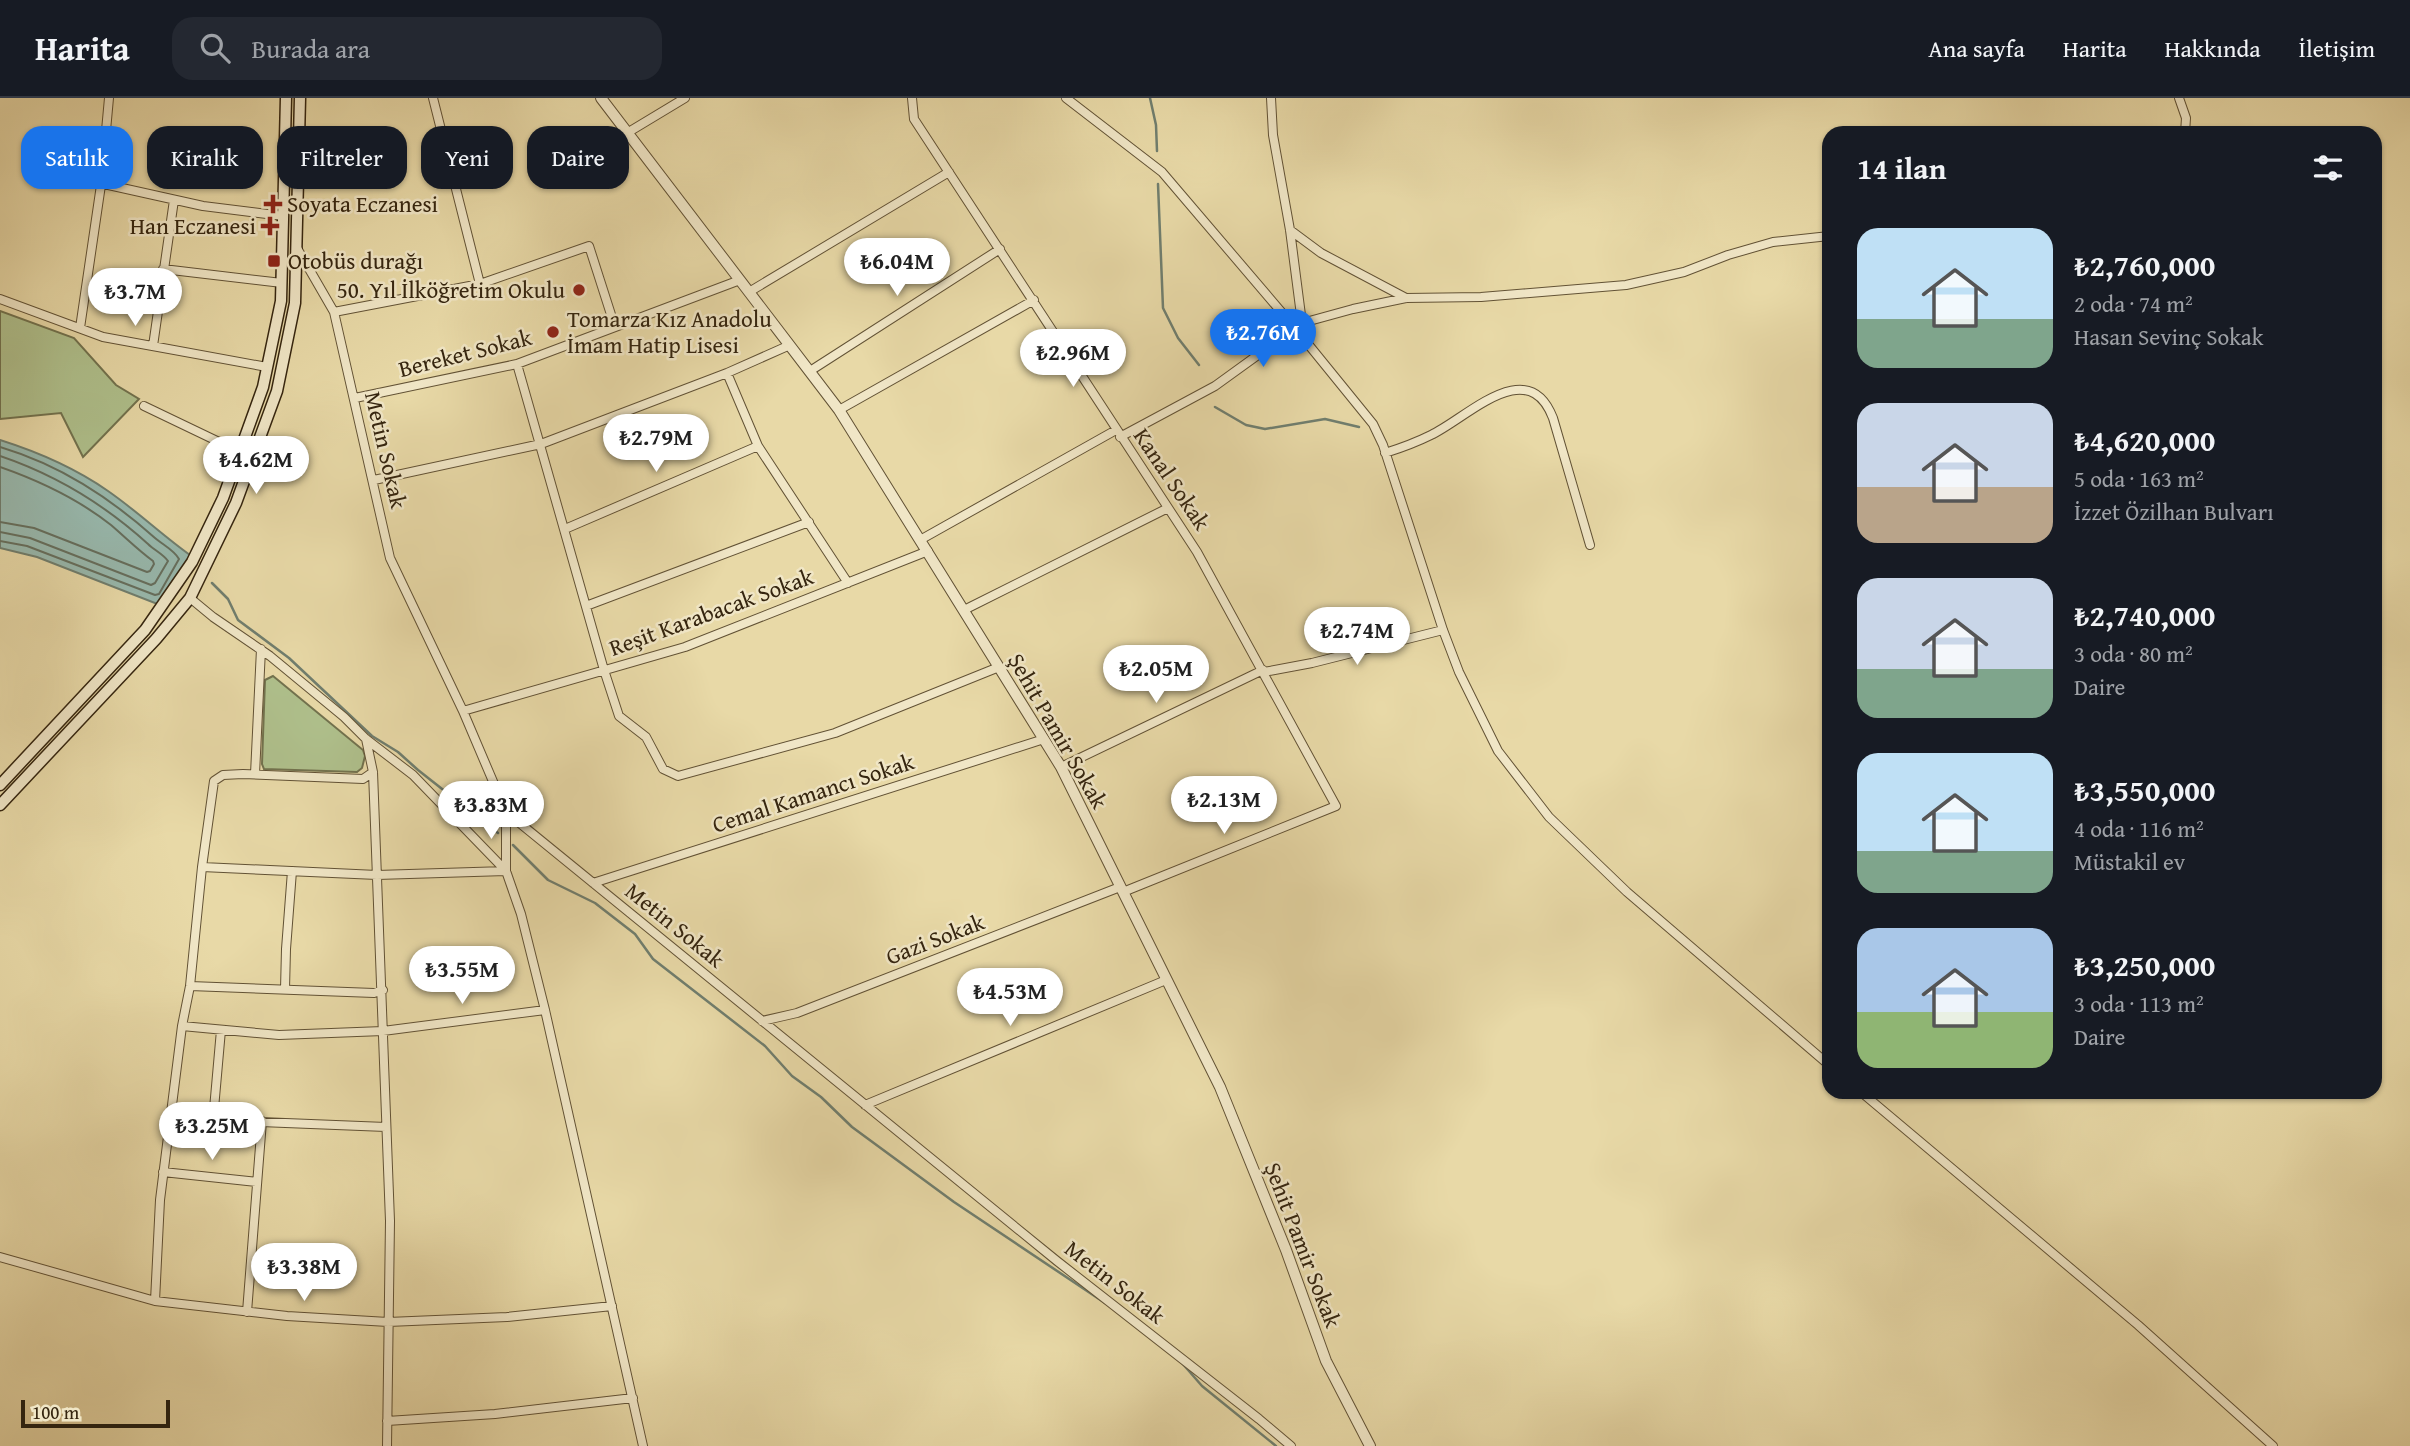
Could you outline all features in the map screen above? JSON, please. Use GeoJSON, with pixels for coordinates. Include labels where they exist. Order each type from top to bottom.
{"type":"FeatureCollection","features":[{"type":"Feature","properties":{"kind":"main road"},"geometry":{"type":"LineString","coordinates":[[0,785],[145,630],[192,562],[223,498],[263,387],[281,301],[286,98]]}},
{"type":"Feature","properties":{"kind":"main road"},"geometry":{"type":"LineString","coordinates":[[0,805],[156,639],[190,598],[236,503],[277,391],[295,303],[300,98]]}},
{"type":"Feature","properties":{"kind":"street"},"geometry":{"type":"LineString","coordinates":[[106,126],[109,98]]}},
{"type":"Feature","properties":{"kind":"street"},"geometry":{"type":"LineString","coordinates":[[433,98],[480,284]]}},
{"type":"Feature","properties":{"kind":"street","name":"Şehit Pamir Sokak"},"geometry":{"type":"LineString","coordinates":[[601,98],[622,126]]}},
{"type":"Feature","properties":{"kind":"street"},"geometry":{"type":"LineString","coordinates":[[629,132],[685,98]]}},
{"type":"Feature","properties":{"kind":"street","name":"Kanal Sokak"},"geometry":{"type":"LineString","coordinates":[[912,98],[915,119],[1197,552],[1336,806]]}},
{"type":"Feature","properties":{"kind":"street"},"geometry":{"type":"LineString","coordinates":[[1066,98],[1162,172],[1299,325],[1373,424],[1384,449],[1459,672],[1498,751],[1549,817],[1663,925],[1822,1059]]}},
{"type":"Feature","properties":{"kind":"street"},"geometry":{"type":"LineString","coordinates":[[1271,98],[1273,135],[1290,230],[1299,325]]}},
{"type":"Feature","properties":{"kind":"street"},"geometry":{"type":"LineString","coordinates":[[2179,98],[2186,118],[2185,126]]}},
{"type":"Feature","properties":{"kind":"street","name":"Şehit Pamir Sokak"},"geometry":{"type":"LineString","coordinates":[[629,136],[839,410],[1061,767],[1220,1087],[1281,1238],[1325,1361],[1370,1446]]}},
{"type":"Feature","properties":{"kind":"street"},"geometry":{"type":"LineString","coordinates":[[749,292],[949,172]]}},
{"type":"Feature","properties":{"kind":"street"},"geometry":{"type":"LineString","coordinates":[[80,328],[100,189]]}},
{"type":"Feature","properties":{"kind":"street"},"geometry":{"type":"LineString","coordinates":[[120,189],[174,200],[284,216]]}},
{"type":"Feature","properties":{"kind":"street"},"geometry":{"type":"LineString","coordinates":[[153,346],[174,200]]}},
{"type":"Feature","properties":{"kind":"street"},"geometry":{"type":"LineString","coordinates":[[1290,230],[1321,253],[1406,298]]}},
{"type":"Feature","properties":{"kind":"street"},"geometry":{"type":"LineString","coordinates":[[920,540],[1118,434],[1195,397],[1299,325],[1353,309],[1406,298],[1481,297],[1626,285],[1684,272],[1773,242],[1822,237]]}},
{"type":"Feature","properties":{"kind":"street"},"geometry":{"type":"LineString","coordinates":[[334,312],[480,284],[589,246],[615,327]]}},
{"type":"Feature","properties":{"kind":"street","name":"Metin Sokak"},"geometry":{"type":"LineString","coordinates":[[297,248],[334,312],[390,558],[463,711],[506,812],[1057,1261],[1291,1446]]}},
{"type":"Feature","properties":{"kind":"street"},"geometry":{"type":"LineString","coordinates":[[810,371],[1000,249]]}},
{"type":"Feature","properties":{"kind":"street"},"geometry":{"type":"LineString","coordinates":[[163,269],[282,283]]}},
{"type":"Feature","properties":{"kind":"street","name":"Bereket Sokak"},"geometry":{"type":"LineString","coordinates":[[355,398],[517,364],[740,280]]}},
{"type":"Feature","properties":{"kind":"street"},"geometry":{"type":"LineString","coordinates":[[0,299],[103,337],[267,367]]}},
{"type":"Feature","properties":{"kind":"street"},"geometry":{"type":"LineString","coordinates":[[839,410],[1034,300]]}},
{"type":"Feature","properties":{"kind":"street"},"geometry":{"type":"LineString","coordinates":[[374,480],[541,444],[727,373],[790,345]]}},
{"type":"Feature","properties":{"kind":"street"},"geometry":{"type":"LineString","coordinates":[[517,364],[619,716],[646,737],[663,769],[678,776],[835,733],[999,667]]}},
{"type":"Feature","properties":{"kind":"street"},"geometry":{"type":"LineString","coordinates":[[727,373],[758,446],[848,583]]}},
{"type":"Feature","properties":{"kind":"street"},"geometry":{"type":"LineString","coordinates":[[1384,449],[1432,435],[1494,396],[1510,390],[1524,389],[1534,392],[1549,408],[1553,418],[1590,545]]}},
{"type":"Feature","properties":{"kind":"street"},"geometry":{"type":"LineString","coordinates":[[144,406],[240,452]]}},
{"type":"Feature","properties":{"kind":"street"},"geometry":{"type":"LineString","coordinates":[[565,529],[758,446]]}},
{"type":"Feature","properties":{"kind":"street"},"geometry":{"type":"LineString","coordinates":[[964,610],[1168,508]]}},
{"type":"Feature","properties":{"kind":"street"},"geometry":{"type":"LineString","coordinates":[[586,606],[809,522]]}},
{"type":"Feature","properties":{"kind":"street","name":"Reşit Karabacak Sokak"},"geometry":{"type":"LineString","coordinates":[[463,711],[685,647],[928,551]]}},
{"type":"Feature","properties":{"kind":"street"},"geometry":{"type":"LineString","coordinates":[[190,598],[318,694],[366,739],[413,775],[506,871]]}},
{"type":"Feature","properties":{"kind":"street"},"geometry":{"type":"LineString","coordinates":[[1061,767],[1264,671],[1312,663],[1443,630]]}},
{"type":"Feature","properties":{"kind":"street"},"geometry":{"type":"LineString","coordinates":[[255,774],[261,649]]}},
{"type":"Feature","properties":{"kind":"street"},"geometry":{"type":"LineString","coordinates":[[366,739],[373,772],[390,1221],[387,1446]]}},
{"type":"Feature","properties":{"kind":"street","name":"Cemal Kamancı Sokak"},"geometry":{"type":"LineString","coordinates":[[593,883],[1044,739]]}},
{"type":"Feature","properties":{"kind":"street"},"geometry":{"type":"LineString","coordinates":[[155,1301],[163,1172],[182,1026],[190,986],[214,781],[223,775],[255,774],[363,779],[373,772]]}},
{"type":"Feature","properties":{"kind":"street","name":"Gazi Sokak"},"geometry":{"type":"LineString","coordinates":[[762,1021],[797,1013],[1336,806]]}},
{"type":"Feature","properties":{"kind":"street"},"geometry":{"type":"LineString","coordinates":[[506,812],[506,871],[521,914],[545,1010],[643,1446]]}},
{"type":"Feature","properties":{"kind":"street"},"geometry":{"type":"LineString","coordinates":[[202,867],[377,875],[506,871]]}},
{"type":"Feature","properties":{"kind":"street"},"geometry":{"type":"LineString","coordinates":[[285,989],[292,871]]}},
{"type":"Feature","properties":{"kind":"street"},"geometry":{"type":"LineString","coordinates":[[865,1105],[1166,980]]}},
{"type":"Feature","properties":{"kind":"street"},"geometry":{"type":"LineString","coordinates":[[190,986],[374,993],[383,990]]}},
{"type":"Feature","properties":{"kind":"street"},"geometry":{"type":"LineString","coordinates":[[182,1026],[279,1035],[383,1031],[545,1010]]}},
{"type":"Feature","properties":{"kind":"street"},"geometry":{"type":"LineString","coordinates":[[213,1120],[221,1030]]}},
{"type":"Feature","properties":{"kind":"street"},"geometry":{"type":"LineString","coordinates":[[1869,1099],[2138,1325],[2273,1446]]}},
{"type":"Feature","properties":{"kind":"street"},"geometry":{"type":"LineString","coordinates":[[171,1114],[213,1120],[386,1127]]}},
{"type":"Feature","properties":{"kind":"street"},"geometry":{"type":"LineString","coordinates":[[247,1312],[262,1121]]}},
{"type":"Feature","properties":{"kind":"street"},"geometry":{"type":"LineString","coordinates":[[163,1172],[257,1182]]}},
{"type":"Feature","properties":{"kind":"street"},"geometry":{"type":"LineString","coordinates":[[0,1257],[155,1301],[287,1316],[388,1322],[507,1317],[612,1306]]}},
{"type":"Feature","properties":{"kind":"street"},"geometry":{"type":"LineString","coordinates":[[387,1421],[495,1414],[633,1398]]}},
{"type":"Feature","properties":{"kind":"green space"},"geometry":{"type":"Polygon","coordinates":[[[0,311],[74,338],[116,385],[139,399],[83,457],[61,413],[0,419],[0,311]]]}},
{"type":"Feature","properties":{"kind":"green space"},"geometry":{"type":"Polygon","coordinates":[[[273,676],[363,750],[365,756],[362,768],[357,772],[264,769],[265,680],[273,676]]]}},
{"type":"Feature","properties":{"kind":"water"},"geometry":{"type":"Polygon","coordinates":[[[0,440],[56,461],[83,475],[190,555],[160,605],[37,557],[0,548],[0,440]]]}},
{"type":"Feature","properties":{"kind":"waterway"},"geometry":{"type":"LineString","coordinates":[[1150,98],[1156,125],[1157,151]]}},
{"type":"Feature","properties":{"kind":"waterway"},"geometry":{"type":"LineString","coordinates":[[1158,184],[1163,308],[1178,338],[1199,365]]}},
{"type":"Feature","properties":{"kind":"waterway"},"geometry":{"type":"LineString","coordinates":[[1215,407],[1246,425],[1265,429],[1325,419],[1359,427]]}},
{"type":"Feature","properties":{"kind":"waterway"},"geometry":{"type":"LineString","coordinates":[[212,583],[228,599],[238,620],[289,658],[372,736],[398,752],[498,833]]}},
{"type":"Feature","properties":{"kind":"waterway"},"geometry":{"type":"LineString","coordinates":[[513,845],[548,880],[595,903],[635,934],[653,959],[765,1046],[792,1076],[821,1097],[852,1127],[954,1202],[1105,1303]]}},
{"type":"Feature","properties":{"kind":"waterway"},"geometry":{"type":"LineString","coordinates":[[1182,1363],[1202,1386],[1276,1446]]}},
{"type":"Feature","properties":{"kind":"place","name":"Soyata Eczanesi"},"geometry":{"type":"Point","coordinates":[273,204]}},
{"type":"Feature","properties":{"kind":"place","name":"Han Eczanesi"},"geometry":{"type":"Point","coordinates":[270,226]}},
{"type":"Feature","properties":{"kind":"place","name":"Otobüs durağı"},"geometry":{"type":"Point","coordinates":[274,261]}},
{"type":"Feature","properties":{"kind":"place","name":"50. Yıl İlköğretim Okulu"},"geometry":{"type":"Point","coordinates":[579,290]}},
{"type":"Feature","properties":{"kind":"place","name":"Tomarza Kız Anadolu İmam Hatip Lisesi"},"geometry":{"type":"Point","coordinates":[553,332]}}]}
